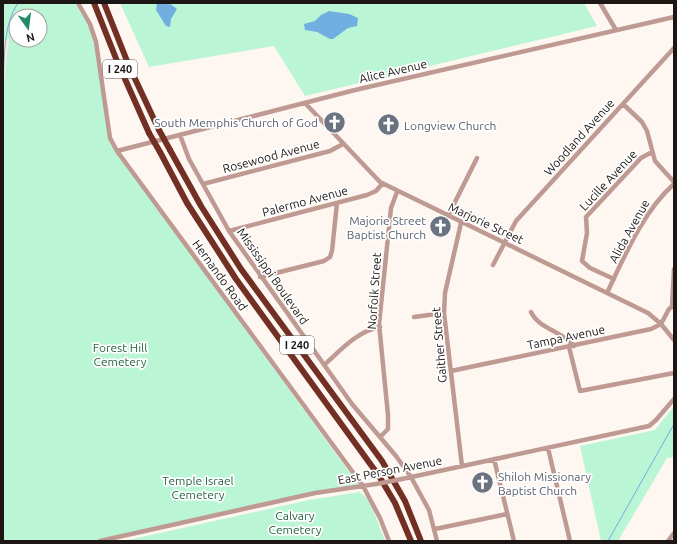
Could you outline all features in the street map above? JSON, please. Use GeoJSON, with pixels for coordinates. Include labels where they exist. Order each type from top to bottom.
{"type":"FeatureCollection","features":[{"type":"Feature","properties":{"kind":"highway","name":"I 240"},"geometry":{"type":"LineString","coordinates":[[94,3],[119,66],[150,133],[187,203],[230,270],[379,476],[395,502],[411,541]]}},
{"type":"Feature","properties":{"kind":"highway","name":"I 240"},"geometry":{"type":"LineString","coordinates":[[104,3],[129,66],[159,130],[201,206],[241,269],[385,466],[405,501],[421,541]]}},
{"type":"Feature","properties":{"kind":"street","name":"Hernando Road"},"geometry":{"type":"LineString","coordinates":[[78,3],[90,24],[96,42],[110,138],[117,151],[363,486],[380,518],[389,541]]}},
{"type":"Feature","properties":{"kind":"street"},"geometry":{"type":"LineString","coordinates":[[600,3],[616,30]]}},
{"type":"Feature","properties":{"kind":"street","name":"Alice Avenue"},"geometry":{"type":"LineString","coordinates":[[117,151],[306,103],[674,17]]}},
{"type":"Feature","properties":{"kind":"street","name":"Woodland Avenue"},"geometry":{"type":"LineString","coordinates":[[493,265],[516,221],[674,48]]}},
{"type":"Feature","properties":{"kind":"street","name":"Marjorie Street"},"geometry":{"type":"LineString","coordinates":[[306,103],[382,184],[648,313],[662,324],[674,340]]}},
{"type":"Feature","properties":{"kind":"street"},"geometry":{"type":"LineString","coordinates":[[623,104],[642,122],[647,131],[655,161],[674,183]]}},
{"type":"Feature","properties":{"kind":"street","name":"Mississippi Boulevard"},"geometry":{"type":"LineString","coordinates":[[180,135],[189,159],[229,231],[260,277],[352,404],[396,456],[411,477],[429,510],[437,541]]}},
{"type":"Feature","properties":{"kind":"street","name":"Rosewood Avenue"},"geometry":{"type":"LineString","coordinates":[[203,184],[330,151],[343,144]]}},
{"type":"Feature","properties":{"kind":"street","name":"Lucille Avenue"},"geometry":{"type":"LineString","coordinates":[[614,279],[590,268],[582,261],[587,233],[586,217],[641,158],[652,152]]}},
{"type":"Feature","properties":{"kind":"street"},"geometry":{"type":"LineString","coordinates":[[448,216],[477,158]]}},
{"type":"Feature","properties":{"kind":"street","name":"Alida Avenue"},"geometry":{"type":"LineString","coordinates":[[607,293],[650,210],[674,183]]}},
{"type":"Feature","properties":{"kind":"street","name":"Palermo Avenue"},"geometry":{"type":"LineString","coordinates":[[229,231],[372,193],[382,184]]}},
{"type":"Feature","properties":{"kind":"street","name":"Norfolk Street"},"geometry":{"type":"LineString","coordinates":[[380,437],[388,429],[388,415],[380,327],[391,208],[397,192]]}},
{"type":"Feature","properties":{"kind":"street"},"geometry":{"type":"LineString","coordinates":[[260,277],[324,261],[330,257],[333,248],[337,203]]}},
{"type":"Feature","properties":{"kind":"street","name":"Gaither Street"},"geometry":{"type":"LineString","coordinates":[[461,223],[445,293],[444,313],[462,466]]}},
{"type":"Feature","properties":{"kind":"street"},"geometry":{"type":"LineString","coordinates":[[662,324],[669,309],[673,306],[674,268]]}},
{"type":"Feature","properties":{"kind":"street"},"geometry":{"type":"LineString","coordinates":[[531,312],[537,322],[567,338],[572,346],[580,391],[674,373]]}},
{"type":"Feature","properties":{"kind":"street"},"geometry":{"type":"LineString","coordinates":[[414,317],[444,313]]}},
{"type":"Feature","properties":{"kind":"street","name":"Tampa Avenue"},"geometry":{"type":"LineString","coordinates":[[452,371],[651,329],[662,324]]}},
{"type":"Feature","properties":{"kind":"street"},"geometry":{"type":"LineString","coordinates":[[324,366],[358,335],[367,330],[380,327]]}},
{"type":"Feature","properties":{"kind":"street","name":"East Person Avenue"},"geometry":{"type":"LineString","coordinates":[[100,541],[315,493],[402,479],[648,426],[656,420],[674,399]]}},
{"type":"Feature","properties":{"kind":"street"},"geometry":{"type":"LineString","coordinates":[[548,448],[570,541]]}},
{"type":"Feature","properties":{"kind":"street"},"geometry":{"type":"LineString","coordinates":[[494,459],[514,541]]}},
{"type":"Feature","properties":{"kind":"street"},"geometry":{"type":"LineString","coordinates":[[435,529],[507,514]]}},
{"type":"Feature","properties":{"kind":"street"},"geometry":{"type":"LineString","coordinates":[[668,541],[674,534]]}},
{"type":"Feature","properties":{"kind":"shaded area"},"geometry":{"type":"Polygon","coordinates":[[[8,39],[9,48],[3,92],[3,40],[8,39]]]}},
{"type":"Feature","properties":{"kind":"green space","name":"Forest Hill Cemetery"},"geometry":{"type":"Polygon","coordinates":[[[3,3],[75,3],[89,25],[95,49],[111,145],[358,484],[92,541],[3,541],[3,92],[8,48],[48,48],[48,8],[8,8],[8,39],[3,40],[3,3]]]}},
{"type":"Feature","properties":{"kind":"green space"},"geometry":{"type":"Polygon","coordinates":[[[120,3],[584,3],[597,26],[305,96],[274,46],[149,67],[120,3]]]}},
{"type":"Feature","properties":{"kind":"green space"},"geometry":{"type":"Polygon","coordinates":[[[674,406],[674,457],[667,458],[618,541],[601,541],[580,446],[655,430],[674,406]]]}},
{"type":"Feature","properties":{"kind":"green space","name":"Calvary Cemetery"},"geometry":{"type":"Polygon","coordinates":[[[360,492],[370,502],[385,541],[124,541],[309,500],[360,492]]]}},
{"type":"Feature","properties":{"kind":"water"},"geometry":{"type":"Polygon","coordinates":[[[157,3],[169,3],[177,9],[171,19],[170,27],[166,26],[156,10],[157,3]]]}},
{"type":"Feature","properties":{"kind":"water"},"geometry":{"type":"Polygon","coordinates":[[[329,11],[349,14],[358,18],[357,26],[348,28],[333,39],[330,39],[317,32],[305,30],[304,24],[315,21],[321,15],[329,11]]]}},
{"type":"Feature","properties":{"kind":"waterway"},"geometry":{"type":"LineString","coordinates":[[3,80],[7,30],[13,12],[18,3]]}},
{"type":"Feature","properties":{"kind":"waterway"},"geometry":{"type":"LineString","coordinates":[[608,541],[674,424]]}},
{"type":"Feature","properties":{"kind":"place","name":"South Memphis Church of God"},"geometry":{"type":"Point","coordinates":[334,122]}},
{"type":"Feature","properties":{"kind":"place","name":"Longview Church"},"geometry":{"type":"Point","coordinates":[389,125]}},
{"type":"Feature","properties":{"kind":"place","name":"Majorie Street Baptist Church"},"geometry":{"type":"Point","coordinates":[441,227]}},
{"type":"Feature","properties":{"kind":"place","name":"Shiloh Missionary Baptist Church"},"geometry":{"type":"Point","coordinates":[483,483]}},
{"type":"Feature","properties":{"kind":"park label","name":"Temple Israel Cemetery"},"geometry":{"type":"Point","coordinates":[198,487]}}]}
